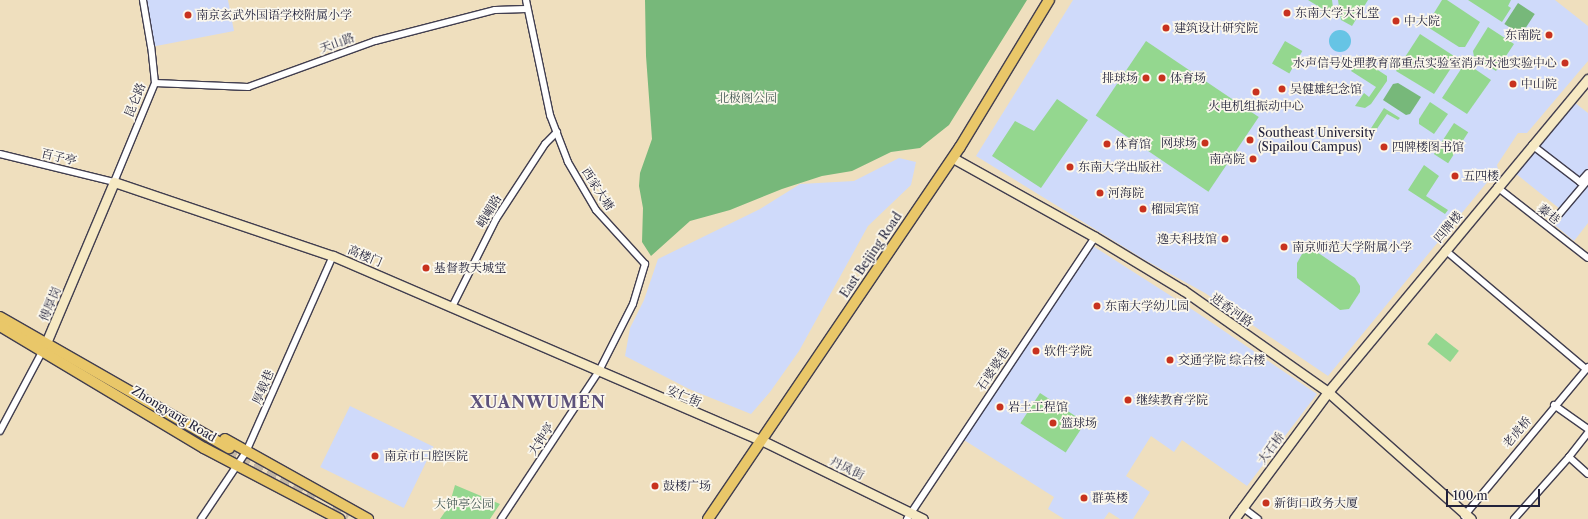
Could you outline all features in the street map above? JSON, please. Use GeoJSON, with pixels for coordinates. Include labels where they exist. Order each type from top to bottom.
{"type":"FeatureCollection","features":[{"type":"Feature","properties":{"kind":"main road","name":"East Beijing Road"},"geometry":{"type":"LineString","coordinates":[[708,519],[953,158],[1049,0]]}},
{"type":"Feature","properties":{"kind":"main road","name":"Zhongyang Road"},"geometry":{"type":"LineString","coordinates":[[0,317],[204,448],[336,518]]}},
{"type":"Feature","properties":{"kind":"main road","name":"Zhongyang Road"},"geometry":{"type":"LineString","coordinates":[[0,326],[45,346],[150,402],[205,428],[368,519]]}},
{"type":"Feature","properties":{"kind":"main road","name":"Zhongyang Road"},"geometry":{"type":"LineString","coordinates":[[45,346],[228,450],[150,402]]}},
{"type":"Feature","properties":{"kind":"street","name":"昆仑路"},"geometry":{"type":"LineString","coordinates":[[114,182],[155,83],[143,0]]}},
{"type":"Feature","properties":{"kind":"street","name":"西家大塘"},"geometry":{"type":"LineString","coordinates":[[526,0],[526,9],[550,115],[568,162],[596,210],[645,264],[633,304],[599,371]]}},
{"type":"Feature","properties":{"kind":"street","name":"天山路"},"geometry":{"type":"LineString","coordinates":[[155,83],[248,87],[375,41],[495,10],[526,9]]}},
{"type":"Feature","properties":{"kind":"street","name":"四牌楼"},"geometry":{"type":"LineString","coordinates":[[1328,392],[1588,78]]}},
{"type":"Feature","properties":{"kind":"street","name":"峨嵋路"},"geometry":{"type":"LineString","coordinates":[[452,307],[496,219],[545,144],[557,132]]}},
{"type":"Feature","properties":{"kind":"street"},"geometry":{"type":"LineString","coordinates":[[1532,145],[1580,182],[1588,173]]}},
{"type":"Feature","properties":{"kind":"street","name":"百子亭"},"geometry":{"type":"LineString","coordinates":[[0,154],[114,182]]}},
{"type":"Feature","properties":{"kind":"street","name":"进香河路"},"geometry":{"type":"LineString","coordinates":[[953,158],[1095,237],[1183,290],[1328,392],[1466,517]]}},
{"type":"Feature","properties":{"kind":"street"},"geometry":{"type":"LineString","coordinates":[[1555,220],[1588,180]]}},
{"type":"Feature","properties":{"kind":"street","name":"高楼门"},"geometry":{"type":"LineString","coordinates":[[114,182],[333,256],[599,371]]}},
{"type":"Feature","properties":{"kind":"street","name":"傅厚岗"},"geometry":{"type":"LineString","coordinates":[[0,431],[45,346],[114,182]]}},
{"type":"Feature","properties":{"kind":"street","name":"蓁巷"},"geometry":{"type":"LineString","coordinates":[[1497,187],[1588,258]]}},
{"type":"Feature","properties":{"kind":"street","name":"石婆婆巷"},"geometry":{"type":"LineString","coordinates":[[909,516],[1095,237]]}},
{"type":"Feature","properties":{"kind":"street"},"geometry":{"type":"LineString","coordinates":[[1445,250],[1587,368]]}},
{"type":"Feature","properties":{"kind":"street","name":"厚载巷"},"geometry":{"type":"LineString","coordinates":[[201,519],[246,452],[333,256]]}},
{"type":"Feature","properties":{"kind":"street","name":"老虎桥"},"geometry":{"type":"LineString","coordinates":[[1466,517],[1554,405],[1587,368]]}},
{"type":"Feature","properties":{"kind":"street","name":"安仁街"},"geometry":{"type":"LineString","coordinates":[[599,371],[761,440]]}},
{"type":"Feature","properties":{"kind":"street","name":"大钟亭"},"geometry":{"type":"LineString","coordinates":[[501,519],[599,371]]}},
{"type":"Feature","properties":{"kind":"street","name":"大石桥"},"geometry":{"type":"LineString","coordinates":[[1234,519],[1328,392]]}},
{"type":"Feature","properties":{"kind":"street"},"geometry":{"type":"LineString","coordinates":[[1554,405],[1588,429]]}},
{"type":"Feature","properties":{"kind":"street"},"geometry":{"type":"LineString","coordinates":[[1514,519],[1569,457],[1588,433]]}},
{"type":"Feature","properties":{"kind":"street","name":"丹凤街"},"geometry":{"type":"LineString","coordinates":[[761,440],[909,516],[923,519]]}},
{"type":"Feature","properties":{"kind":"street"},"geometry":{"type":"LineString","coordinates":[[1569,457],[1588,474]]}},
{"type":"Feature","properties":{"kind":"street"},"geometry":{"type":"LineString","coordinates":[[1242,507],[1258,519]]}},
{"type":"Feature","properties":{"kind":"shaded area","name":"南京玄武外国语学校附属小学"},"geometry":{"type":"Polygon","coordinates":[[[143,0],[228,0],[234,31],[151,47],[143,0]]]}},
{"type":"Feature","properties":{"kind":"shaded area","name":"Southeast University (Sipailou Campus)"},"geometry":{"type":"Polygon","coordinates":[[[1073,0],[1555,0],[1588,26],[1588,61],[1527,133],[1518,133],[1497,165],[1498,169],[1328,376],[1205,293],[1145,260],[976,156],[1073,0]]]}},
{"type":"Feature","properties":{"kind":"shaded area"},"geometry":{"type":"Polygon","coordinates":[[[1574,102],[1588,113],[1588,223],[1574,241],[1550,221],[1560,209],[1515,173],[1574,102]]]}},
{"type":"Feature","properties":{"kind":"shaded area"},"geometry":{"type":"Polygon","coordinates":[[[899,158],[916,162],[911,185],[868,226],[799,351],[770,392],[751,414],[689,389],[625,356],[630,328],[644,300],[658,259],[760,209],[800,184],[854,181],[899,158]]]}},
{"type":"Feature","properties":{"kind":"shaded area"},"geometry":{"type":"Polygon","coordinates":[[[1093,246],[1196,312],[1317,394],[1247,486],[1182,440],[1174,452],[1151,436],[1126,476],[1150,492],[1133,519],[1120,519],[1109,512],[1104,519],[1064,519],[1048,509],[1054,497],[964,440],[1093,246]]]}},
{"type":"Feature","properties":{"kind":"shaded area","name":"南京市口腔医院"},"geometry":{"type":"Polygon","coordinates":[[[350,406],[434,447],[404,508],[320,467],[350,406]]]}},
{"type":"Feature","properties":{"kind":"green space","name":"北极阁公园"},"geometry":{"type":"Polygon","coordinates":[[[645,0],[1027,0],[949,125],[920,148],[891,152],[852,171],[822,176],[782,189],[730,210],[690,221],[651,256],[642,242],[643,208],[639,186],[640,173],[652,139],[646,56],[645,0]]]}},
{"type":"Feature","properties":{"kind":"green space"},"geometry":{"type":"Polygon","coordinates":[[[1308,0],[1332,0],[1334,16],[1308,0]]]}},
{"type":"Feature","properties":{"kind":"green space"},"geometry":{"type":"Polygon","coordinates":[[[1338,0],[1368,0],[1352,26],[1341,20],[1338,0]]]}},
{"type":"Feature","properties":{"kind":"green space"},"geometry":{"type":"Polygon","coordinates":[[[1442,0],[1447,0],[1480,22],[1465,47],[1459,47],[1426,26],[1442,0]]]}},
{"type":"Feature","properties":{"kind":"green space"},"geometry":{"type":"Polygon","coordinates":[[[1468,0],[1511,0],[1508,6],[1511,8],[1502,22],[1468,0]]]}},
{"type":"Feature","properties":{"kind":"green space"},"geometry":{"type":"Polygon","coordinates":[[[1518,3],[1535,14],[1521,35],[1504,24],[1518,3]]]}},
{"type":"Feature","properties":{"kind":"green space"},"geometry":{"type":"Polygon","coordinates":[[[1488,27],[1514,44],[1496,71],[1474,57],[1473,51],[1488,27]]]}},
{"type":"Feature","properties":{"kind":"green space"},"geometry":{"type":"Polygon","coordinates":[[[1420,34],[1454,56],[1455,62],[1434,94],[1396,71],[1420,34]]]}},
{"type":"Feature","properties":{"kind":"green space","name":"体育场"},"geometry":{"type":"Polygon","coordinates":[[[1146,41],[1259,117],[1208,192],[1096,116],[1146,41]]]}},
{"type":"Feature","properties":{"kind":"green space"},"geometry":{"type":"Polygon","coordinates":[[[1285,41],[1302,51],[1289,74],[1272,64],[1285,41]]]}},
{"type":"Feature","properties":{"kind":"green space"},"geometry":{"type":"Polygon","coordinates":[[[1361,59],[1387,76],[1387,81],[1371,104],[1365,108],[1355,106],[1364,93],[1369,97],[1376,87],[1351,71],[1361,59]]]}},
{"type":"Feature","properties":{"kind":"green space"},"geometry":{"type":"Polygon","coordinates":[[[1469,65],[1491,80],[1467,114],[1442,98],[1463,66],[1469,65]]]}},
{"type":"Feature","properties":{"kind":"green space"},"geometry":{"type":"Polygon","coordinates":[[[1398,83],[1421,97],[1410,114],[1406,115],[1383,100],[1393,84],[1398,83]]]}},
{"type":"Feature","properties":{"kind":"green space"},"geometry":{"type":"Polygon","coordinates":[[[1057,99],[1088,120],[1041,188],[992,156],[1015,121],[1034,131],[1057,99]]]}},
{"type":"Feature","properties":{"kind":"green space"},"geometry":{"type":"Polygon","coordinates":[[[1430,102],[1448,114],[1434,134],[1419,124],[1419,119],[1430,102]]]}},
{"type":"Feature","properties":{"kind":"green space"},"geometry":{"type":"Polygon","coordinates":[[[1384,108],[1400,118],[1398,120],[1387,114],[1370,139],[1366,136],[1384,108]]]}},
{"type":"Feature","properties":{"kind":"green space"},"geometry":{"type":"Polygon","coordinates":[[[1454,123],[1468,132],[1448,163],[1434,154],[1454,123]]]}},
{"type":"Feature","properties":{"kind":"green space"},"geometry":{"type":"Polygon","coordinates":[[[1424,165],[1439,176],[1426,196],[1448,210],[1445,214],[1408,190],[1424,165]]]}},
{"type":"Feature","properties":{"kind":"green space"},"geometry":{"type":"Polygon","coordinates":[[[1314,250],[1355,278],[1360,286],[1360,292],[1349,309],[1340,310],[1297,278],[1297,263],[1302,254],[1314,250]]]}},
{"type":"Feature","properties":{"kind":"green space"},"geometry":{"type":"Polygon","coordinates":[[[1436,333],[1459,351],[1450,362],[1427,344],[1436,333]]]}},
{"type":"Feature","properties":{"kind":"green space","name":"篮球场"},"geometry":{"type":"Polygon","coordinates":[[[1040,393],[1085,422],[1066,453],[1020,423],[1040,393]]]}},
{"type":"Feature","properties":{"kind":"green space","name":"大钟亭公园"},"geometry":{"type":"Polygon","coordinates":[[[455,485],[500,504],[490,519],[440,519],[449,506],[455,485]]]}},
{"type":"Feature","properties":{"kind":"water"},"geometry":{"type":"Polygon","coordinates":[[[1340,30],[1344,31],[1350,37],[1350,45],[1344,51],[1340,52],[1336,51],[1330,45],[1329,41],[1330,37],[1336,31],[1340,30]]]}},
{"type":"Feature","properties":{"kind":"tunnel"},"geometry":{"type":"LineString","coordinates":[[229,448],[316,496]]}},
{"type":"Feature","properties":{"kind":"tunnel"},"geometry":{"type":"LineString","coordinates":[[331,511],[347,519]]}},
{"type":"Feature","properties":{"kind":"place","name":"东南大学大礼堂"},"geometry":{"type":"Point","coordinates":[1287,13]}},
{"type":"Feature","properties":{"kind":"place","name":"南京玄武外国语学校附属小学"},"geometry":{"type":"Point","coordinates":[188,15]}},
{"type":"Feature","properties":{"kind":"place","name":"中大院"},"geometry":{"type":"Point","coordinates":[1396,21]}},
{"type":"Feature","properties":{"kind":"place","name":"建筑设计研究院"},"geometry":{"type":"Point","coordinates":[1166,28]}},
{"type":"Feature","properties":{"kind":"place","name":"东南院"},"geometry":{"type":"Point","coordinates":[1549,35]}},
{"type":"Feature","properties":{"kind":"place","name":"水声信号处理教育部重点实验室消声水池实验中心"},"geometry":{"type":"Point","coordinates":[1565,63]}},
{"type":"Feature","properties":{"kind":"place","name":"排球场"},"geometry":{"type":"Point","coordinates":[1146,78]}},
{"type":"Feature","properties":{"kind":"place","name":"体育场"},"geometry":{"type":"Point","coordinates":[1162,78]}},
{"type":"Feature","properties":{"kind":"place","name":"中山院"},"geometry":{"type":"Point","coordinates":[1513,84]}},
{"type":"Feature","properties":{"kind":"place","name":"吴健雄纪念馆"},"geometry":{"type":"Point","coordinates":[1282,89]}},
{"type":"Feature","properties":{"kind":"place","name":"火电机组振动中心"},"geometry":{"type":"Point","coordinates":[1256,92]}},
{"type":"Feature","properties":{"kind":"place","name":"Southeast University (Sipailou Campus)"},"geometry":{"type":"Point","coordinates":[1250,140]}},
{"type":"Feature","properties":{"kind":"place","name":"网球场"},"geometry":{"type":"Point","coordinates":[1205,143]}},
{"type":"Feature","properties":{"kind":"place","name":"体育馆"},"geometry":{"type":"Point","coordinates":[1107,144]}},
{"type":"Feature","properties":{"kind":"place","name":"四牌楼图书馆"},"geometry":{"type":"Point","coordinates":[1384,147]}},
{"type":"Feature","properties":{"kind":"place","name":"南高院"},"geometry":{"type":"Point","coordinates":[1253,159]}},
{"type":"Feature","properties":{"kind":"place","name":"东南大学出版社"},"geometry":{"type":"Point","coordinates":[1070,167]}},
{"type":"Feature","properties":{"kind":"place","name":"五四楼"},"geometry":{"type":"Point","coordinates":[1455,176]}},
{"type":"Feature","properties":{"kind":"place","name":"河海院"},"geometry":{"type":"Point","coordinates":[1100,193]}},
{"type":"Feature","properties":{"kind":"place","name":"榴园宾馆"},"geometry":{"type":"Point","coordinates":[1143,209]}},
{"type":"Feature","properties":{"kind":"place","name":"逸夫科技馆"},"geometry":{"type":"Point","coordinates":[1225,239]}},
{"type":"Feature","properties":{"kind":"place","name":"南京师范大学附属小学"},"geometry":{"type":"Point","coordinates":[1284,247]}},
{"type":"Feature","properties":{"kind":"place","name":"基督教天城堂"},"geometry":{"type":"Point","coordinates":[426,268]}},
{"type":"Feature","properties":{"kind":"place","name":"东南大学幼儿园"},"geometry":{"type":"Point","coordinates":[1097,306]}},
{"type":"Feature","properties":{"kind":"place","name":"软件学院"},"geometry":{"type":"Point","coordinates":[1036,351]}},
{"type":"Feature","properties":{"kind":"place","name":"交通学院 综合楼"},"geometry":{"type":"Point","coordinates":[1170,360]}},
{"type":"Feature","properties":{"kind":"place","name":"继续教育学院"},"geometry":{"type":"Point","coordinates":[1128,400]}},
{"type":"Feature","properties":{"kind":"place","name":"岩土工程馆"},"geometry":{"type":"Point","coordinates":[1000,407]}},
{"type":"Feature","properties":{"kind":"place","name":"篮球场"},"geometry":{"type":"Point","coordinates":[1053,423]}},
{"type":"Feature","properties":{"kind":"place","name":"南京市口腔医院"},"geometry":{"type":"Point","coordinates":[375,456]}},
{"type":"Feature","properties":{"kind":"place","name":"鼓楼广场"},"geometry":{"type":"Point","coordinates":[655,486]}},
{"type":"Feature","properties":{"kind":"place","name":"群英楼"},"geometry":{"type":"Point","coordinates":[1084,498]}},
{"type":"Feature","properties":{"kind":"place","name":"新街口政务大厦"},"geometry":{"type":"Point","coordinates":[1266,503]}},
{"type":"Feature","properties":{"kind":"district","name":"XUANWUMEN"},"geometry":{"type":"Point","coordinates":[538,402]}}]}
